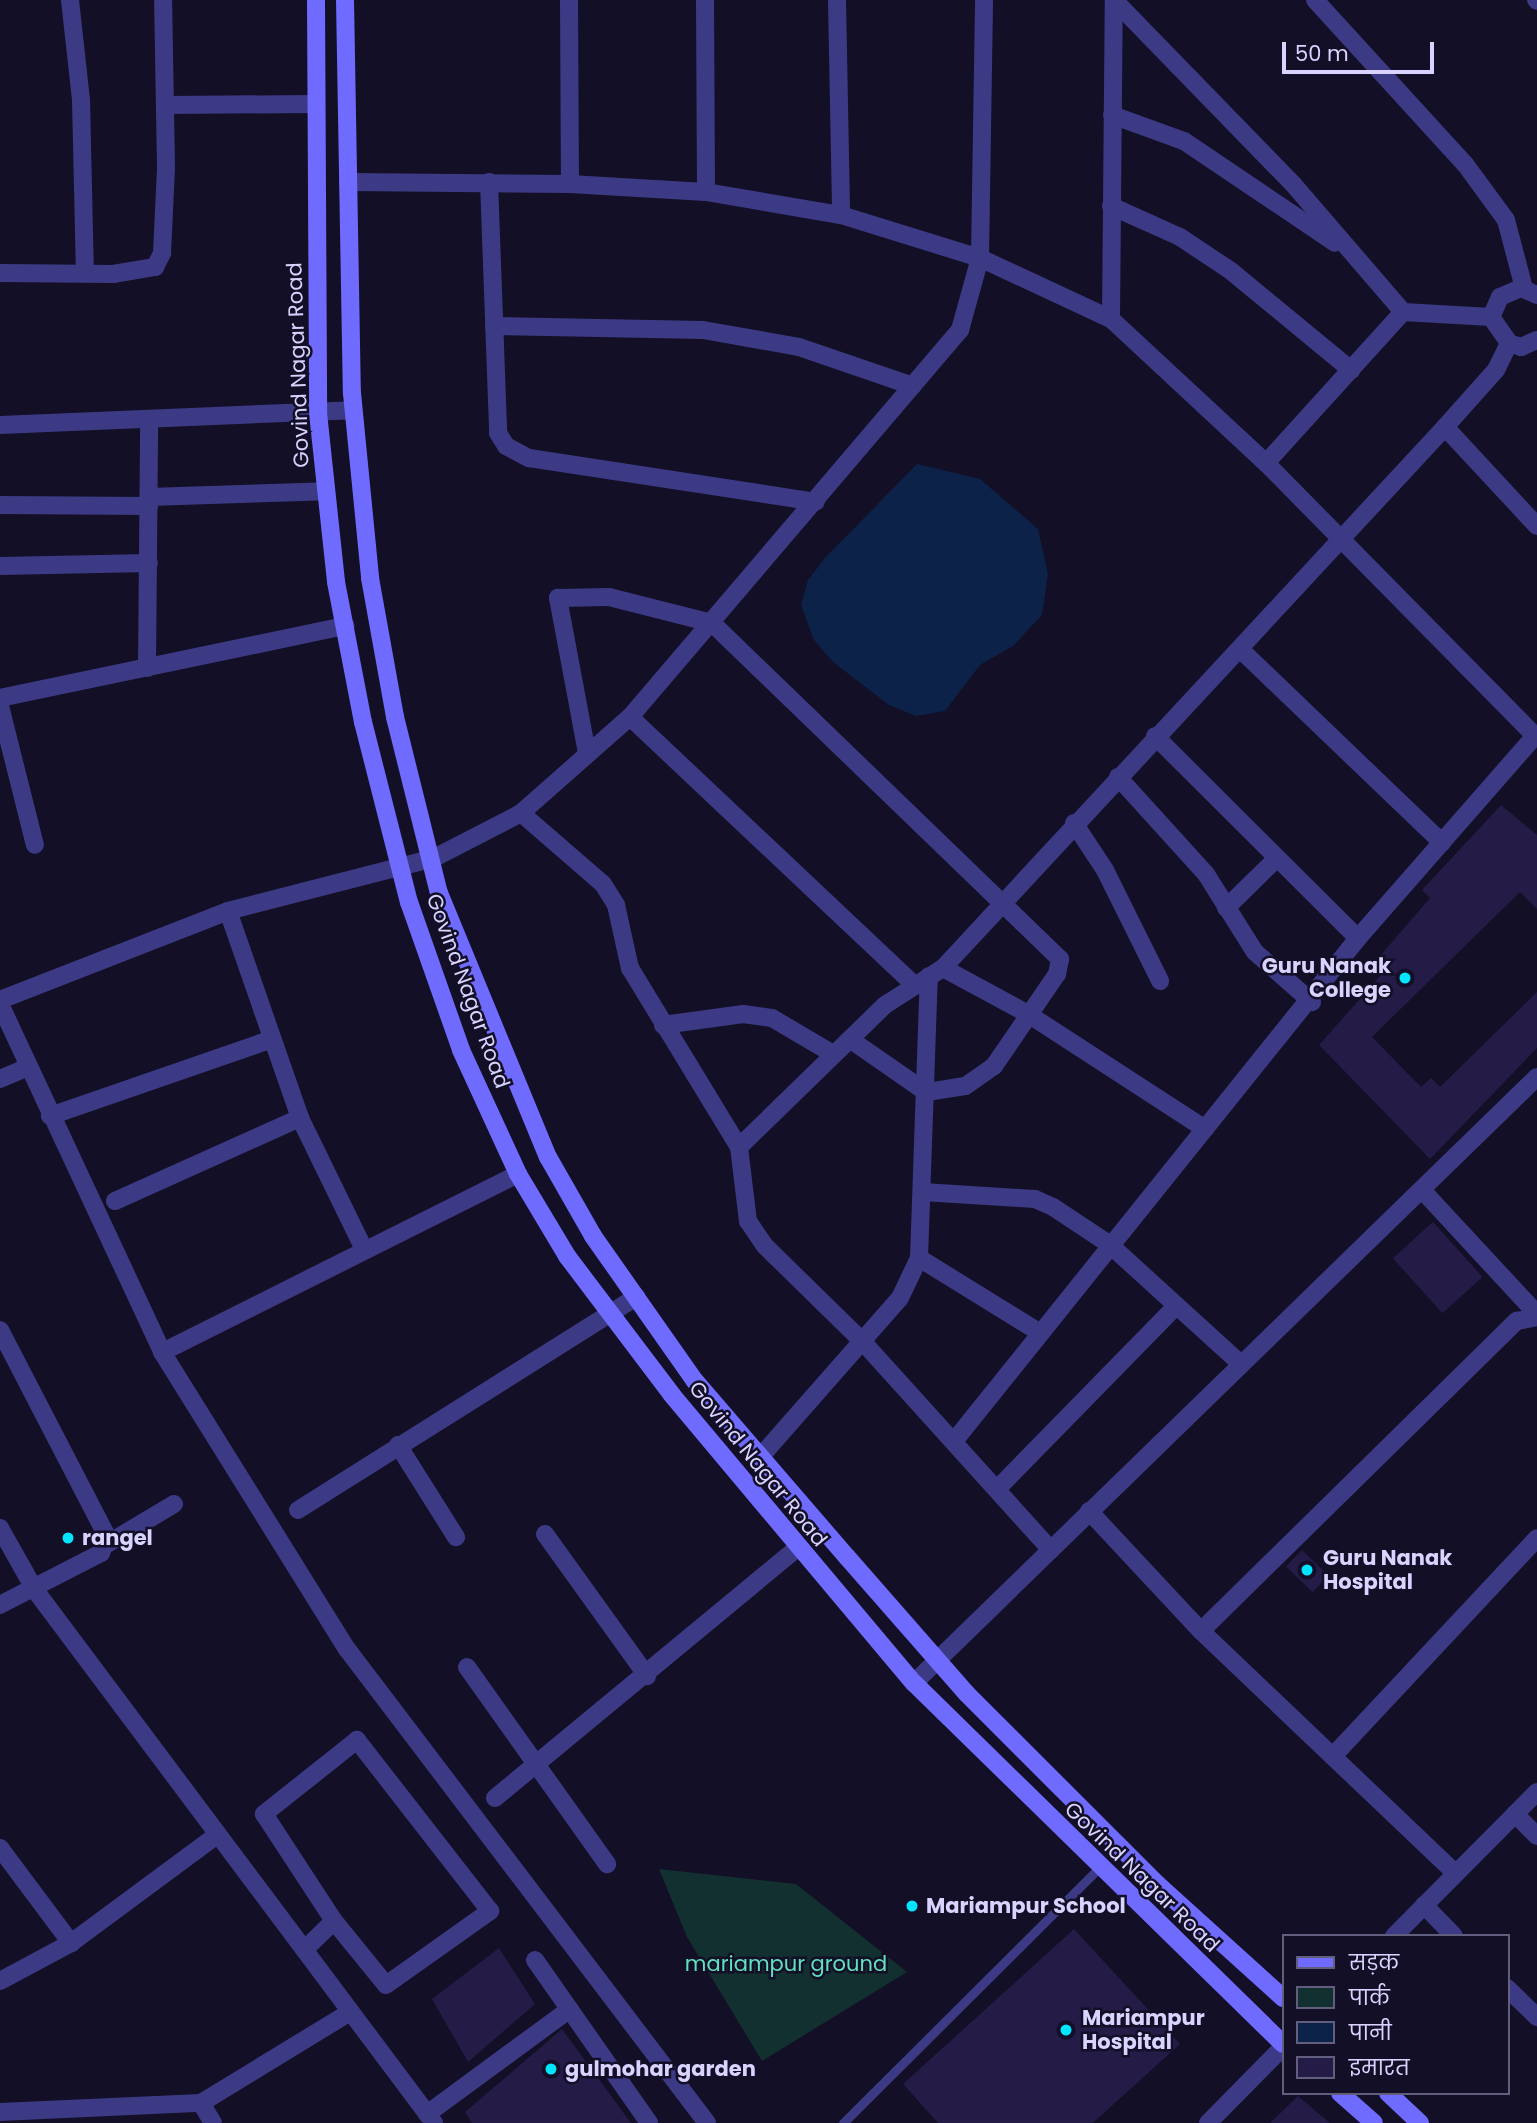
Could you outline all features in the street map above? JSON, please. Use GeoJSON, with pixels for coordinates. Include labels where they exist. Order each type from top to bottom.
{"type":"FeatureCollection","features":[{"type":"Feature","properties":{"kind":"main road","name":"Govind Nagar Road"},"geometry":{"type":"LineString","coordinates":[[316,0],[318,413],[326,491],[346,626],[363,722],[400,862],[461,1050],[518,1174],[611,1314],[797,1548],[914,1683],[1098,1868],[1282,2044]]}},
{"type":"Feature","properties":{"kind":"main road","name":"Govind Nagar Road"},"geometry":{"type":"LineString","coordinates":[[345,0],[354,410],[376,616],[395,717],[434,858],[439,893],[477,993],[548,1157],[636,1297],[695,1381],[940,1660],[1147,1875],[1282,1997]]}},
{"type":"Feature","properties":{"kind":"main road"},"geometry":{"type":"LineString","coordinates":[[1342,2095],[1374,2123]]}},
{"type":"Feature","properties":{"kind":"main road"},"geometry":{"type":"LineString","coordinates":[[1390,2095],[1420,2123]]}},
{"type":"Feature","properties":{"kind":"street"},"geometry":{"type":"LineString","coordinates":[[70,0],[82,100],[85,272]]}},
{"type":"Feature","properties":{"kind":"street"},"geometry":{"type":"LineString","coordinates":[[0,273],[138,272],[155,267],[162,253],[166,105],[163,0]]}},
{"type":"Feature","properties":{"kind":"street"},"geometry":{"type":"LineString","coordinates":[[569,0],[570,184]]}},
{"type":"Feature","properties":{"kind":"street"},"geometry":{"type":"LineString","coordinates":[[705,0],[706,192]]}},
{"type":"Feature","properties":{"kind":"street"},"geometry":{"type":"LineString","coordinates":[[837,0],[841,215]]}},
{"type":"Feature","properties":{"kind":"street"},"geometry":{"type":"LineString","coordinates":[[708,2123],[347,1649],[162,1352],[50,1116],[0,1002],[228,911],[400,862],[434,858],[521,813],[587,752],[630,717],[960,330],[980,258],[984,0]]}},
{"type":"Feature","properties":{"kind":"street"},"geometry":{"type":"LineString","coordinates":[[1111,319],[1114,0]]}},
{"type":"Feature","properties":{"kind":"street"},"geometry":{"type":"LineString","coordinates":[[1114,0],[1293,184],[1403,312],[1491,317]]}},
{"type":"Feature","properties":{"kind":"street"},"geometry":{"type":"LineString","coordinates":[[1315,0],[1465,164],[1506,220],[1531,291],[1500,297],[1491,317]]}},
{"type":"Feature","properties":{"kind":"street"},"geometry":{"type":"LineString","coordinates":[[166,105],[316,104]]}},
{"type":"Feature","properties":{"kind":"street"},"geometry":{"type":"LineString","coordinates":[[1112,115],[1184,141],[1351,254]]}},
{"type":"Feature","properties":{"kind":"street"},"geometry":{"type":"LineString","coordinates":[[348,182],[570,184],[706,192],[841,215],[980,258],[1111,319],[1266,463],[1536,737],[1358,938],[1312,1002],[1109,1244],[955,1440]]}},
{"type":"Feature","properties":{"kind":"street"},"geometry":{"type":"LineString","coordinates":[[489,182],[498,433],[506,446],[529,458],[816,502]]}},
{"type":"Feature","properties":{"kind":"street"},"geometry":{"type":"LineString","coordinates":[[1111,206],[1180,237],[1231,271],[1351,370]]}},
{"type":"Feature","properties":{"kind":"street"},"geometry":{"type":"LineString","coordinates":[[1266,463],[1403,312]]}},
{"type":"Feature","properties":{"kind":"street"},"geometry":{"type":"LineString","coordinates":[[1491,317],[1509,343],[1521,347],[1537,340]]}},
{"type":"Feature","properties":{"kind":"street"},"geometry":{"type":"LineString","coordinates":[[494,326],[703,330],[799,347],[913,386]]}},
{"type":"Feature","properties":{"kind":"street"},"geometry":{"type":"LineString","coordinates":[[739,1147],[832,1054],[929,976],[1007,901],[1074,823],[1240,649],[1338,535],[1445,427],[1496,370],[1509,343]]}},
{"type":"Feature","properties":{"kind":"street"},"geometry":{"type":"LineString","coordinates":[[0,425],[149,423],[354,410]]}},
{"type":"Feature","properties":{"kind":"street"},"geometry":{"type":"LineString","coordinates":[[147,668],[149,423]]}},
{"type":"Feature","properties":{"kind":"street"},"geometry":{"type":"LineString","coordinates":[[1445,427],[1537,526]]}},
{"type":"Feature","properties":{"kind":"street"},"geometry":{"type":"LineString","coordinates":[[0,505],[149,501],[326,491]]}},
{"type":"Feature","properties":{"kind":"street"},"geometry":{"type":"LineString","coordinates":[[0,566],[149,563]]}},
{"type":"Feature","properties":{"kind":"street"},"geometry":{"type":"LineString","coordinates":[[587,752],[558,598],[609,597],[712,623],[1007,901],[1060,959],[1057,974],[982,1079],[926,1092],[851,1040]]}},
{"type":"Feature","properties":{"kind":"street"},"geometry":{"type":"LineString","coordinates":[[0,698],[346,626]]}},
{"type":"Feature","properties":{"kind":"street"},"geometry":{"type":"LineString","coordinates":[[1240,649],[1443,843]]}},
{"type":"Feature","properties":{"kind":"street"},"geometry":{"type":"LineString","coordinates":[[0,706],[35,845]]}},
{"type":"Feature","properties":{"kind":"street"},"geometry":{"type":"LineString","coordinates":[[630,717],[929,976],[1028,1014],[1205,1129]]}},
{"type":"Feature","properties":{"kind":"street"},"geometry":{"type":"LineString","coordinates":[[1155,736],[1358,938]]}},
{"type":"Feature","properties":{"kind":"street"},"geometry":{"type":"LineString","coordinates":[[1118,777],[1183,847],[1255,952],[1312,1002]]}},
{"type":"Feature","properties":{"kind":"street"},"geometry":{"type":"LineString","coordinates":[[521,813],[603,884],[615,905],[630,968],[739,1147],[748,1221],[790,1274],[863,1342],[955,1440],[1051,1550]]}},
{"type":"Feature","properties":{"kind":"street"},"geometry":{"type":"LineString","coordinates":[[1074,823],[1105,870],[1160,981]]}},
{"type":"Feature","properties":{"kind":"street"},"geometry":{"type":"LineString","coordinates":[[1226,908],[1278,858]]}},
{"type":"Feature","properties":{"kind":"street"},"geometry":{"type":"LineString","coordinates":[[228,911],[300,1118],[364,1249]]}},
{"type":"Feature","properties":{"kind":"street"},"geometry":{"type":"LineString","coordinates":[[762,1455],[900,1298],[919,1258],[929,976]]}},
{"type":"Feature","properties":{"kind":"street"},"geometry":{"type":"LineString","coordinates":[[663,1025],[743,1014],[772,1018],[832,1054]]}},
{"type":"Feature","properties":{"kind":"street"},"geometry":{"type":"LineString","coordinates":[[50,1116],[272,1039]]}},
{"type":"Feature","properties":{"kind":"street"},"geometry":{"type":"LineString","coordinates":[[0,1079],[28,1066]]}},
{"type":"Feature","properties":{"kind":"street"},"geometry":{"type":"LineString","coordinates":[[914,1683],[1240,1363],[1423,1191],[1537,1077]]}},
{"type":"Feature","properties":{"kind":"street"},"geometry":{"type":"LineString","coordinates":[[115,1200],[300,1118]]}},
{"type":"Feature","properties":{"kind":"street"},"geometry":{"type":"LineString","coordinates":[[162,1352],[518,1174]]}},
{"type":"Feature","properties":{"kind":"street"},"geometry":{"type":"LineString","coordinates":[[1201,1631],[1517,1321],[1537,1316],[1423,1191]]}},
{"type":"Feature","properties":{"kind":"street"},"geometry":{"type":"LineString","coordinates":[[923,1192],[1035,1199],[1109,1244],[1175,1307],[1240,1363]]}},
{"type":"Feature","properties":{"kind":"street"},"geometry":{"type":"LineString","coordinates":[[919,1258],[1039,1332]]}},
{"type":"Feature","properties":{"kind":"street"},"geometry":{"type":"LineString","coordinates":[[298,1510],[636,1297]]}},
{"type":"Feature","properties":{"kind":"street"},"geometry":{"type":"LineString","coordinates":[[997,1489],[1175,1307]]}},
{"type":"Feature","properties":{"kind":"street"},"geometry":{"type":"LineString","coordinates":[[0,1330],[100,1516],[107,1544]]}},
{"type":"Feature","properties":{"kind":"street"},"geometry":{"type":"LineString","coordinates":[[398,1445],[456,1537]]}},
{"type":"Feature","properties":{"kind":"street"},"geometry":{"type":"LineString","coordinates":[[0,1605],[35,1590],[174,1504]]}},
{"type":"Feature","properties":{"kind":"street"},"geometry":{"type":"LineString","coordinates":[[1089,1511],[1201,1631],[1334,1755],[1455,1874]]}},
{"type":"Feature","properties":{"kind":"street"},"geometry":{"type":"LineString","coordinates":[[0,1528],[35,1590],[430,2118],[570,2009]]}},
{"type":"Feature","properties":{"kind":"street"},"geometry":{"type":"LineString","coordinates":[[545,1534],[647,1676]]}},
{"type":"Feature","properties":{"kind":"street"},"geometry":{"type":"LineString","coordinates":[[1334,1755],[1537,1538]]}},
{"type":"Feature","properties":{"kind":"street"},"geometry":{"type":"LineString","coordinates":[[495,1798],[535,1770],[797,1548]]}},
{"type":"Feature","properties":{"kind":"street"},"geometry":{"type":"LineString","coordinates":[[467,1667],[535,1770],[607,1864]]}},
{"type":"Feature","properties":{"kind":"street"},"geometry":{"type":"LineString","coordinates":[[357,1740],[490,1911],[386,1985],[334,1921],[264,1814],[357,1740]]}},
{"type":"Feature","properties":{"kind":"street"},"geometry":{"type":"LineString","coordinates":[[1396,1934],[1537,1792]]}},
{"type":"Feature","properties":{"kind":"street"},"geometry":{"type":"LineString","coordinates":[[1515,1814],[1537,1836]]}},
{"type":"Feature","properties":{"kind":"street"},"geometry":{"type":"LineString","coordinates":[[0,1981],[71,1943],[217,1835]]}},
{"type":"Feature","properties":{"kind":"street"},"geometry":{"type":"LineString","coordinates":[[0,1848],[71,1943]]}},
{"type":"Feature","properties":{"kind":"street"},"geometry":{"type":"LineString","coordinates":[[1424,1905],[1452,1934]]}},
{"type":"Feature","properties":{"kind":"street"},"geometry":{"type":"LineString","coordinates":[[305,1949],[334,1921]]}},
{"type":"Feature","properties":{"kind":"street"},"geometry":{"type":"LineString","coordinates":[[535,1960],[649,2123]]}},
{"type":"Feature","properties":{"kind":"street"},"geometry":{"type":"LineString","coordinates":[[1509,1990],[1537,2017]]}},
{"type":"Feature","properties":{"kind":"street"},"geometry":{"type":"LineString","coordinates":[[0,2112],[201,2102],[350,2012]]}},
{"type":"Feature","properties":{"kind":"street"},"geometry":{"type":"LineString","coordinates":[[1208,2123],[1282,2046]]}},
{"type":"Feature","properties":{"kind":"street"},"geometry":{"type":"LineString","coordinates":[[201,2102],[213,2123]]}},
{"type":"Feature","properties":{"kind":"lane"},"geometry":{"type":"LineString","coordinates":[[843,2123],[1098,1868]]}},
{"type":"Feature","properties":{"kind":"green space","name":"mariampur ground"},"geometry":{"type":"Polygon","coordinates":[[[659,1869],[796,1884],[907,1972],[762,2061],[687,1937],[659,1869]]]}},
{"type":"Feature","properties":{"kind":"water"},"geometry":{"type":"Polygon","coordinates":[[[917,464],[980,479],[1038,529],[1048,574],[1042,615],[1013,646],[980,665],[945,711],[916,716],[889,705],[833,662],[814,640],[801,605],[808,580],[824,559],[917,464]]]}},
{"type":"Feature","properties":{"kind":"building","name":"Guru Nanak College"},"geometry":{"type":"Polygon","coordinates":[[[1501,805],[1537,835],[1537,909],[1520,892],[1372,1037],[1421,1087],[1431,1078],[1440,1087],[1537,992],[1537,1048],[1430,1159],[1319,1045],[1390,965],[1380,956],[1430,898],[1422,890],[1501,805]]]}},
{"type":"Feature","properties":{"kind":"building"},"geometry":{"type":"Polygon","coordinates":[[[1433,1222],[1483,1277],[1442,1313],[1393,1258],[1433,1222]]]}},
{"type":"Feature","properties":{"kind":"building"},"geometry":{"type":"Polygon","coordinates":[[[1302,1550],[1329,1576],[1313,1592],[1286,1567],[1302,1550]]]}},
{"type":"Feature","properties":{"kind":"building"},"geometry":{"type":"Polygon","coordinates":[[[1074,1929],[1180,2044],[1093,2123],[938,2123],[903,2084],[1074,1929]]]}},
{"type":"Feature","properties":{"kind":"building"},"geometry":{"type":"Polygon","coordinates":[[[499,1948],[535,2004],[468,2062],[432,1999],[499,1948]]]}},
{"type":"Feature","properties":{"kind":"building","name":"gulmohar garden"},"geometry":{"type":"Polygon","coordinates":[[[562,2029],[631,2123],[472,2123],[465,2112],[562,2029]]]}},
{"type":"Feature","properties":{"kind":"building"},"geometry":{"type":"Polygon","coordinates":[[[1298,2096],[1330,2123],[1270,2123],[1298,2096]]]}},
{"type":"Feature","properties":{"kind":"place","name":"Guru Nanak College"},"geometry":{"type":"Point","coordinates":[1405,978]}},
{"type":"Feature","properties":{"kind":"place","name":"rangel"},"geometry":{"type":"Point","coordinates":[68,1538]}},
{"type":"Feature","properties":{"kind":"place","name":"Guru Nanak Hospital"},"geometry":{"type":"Point","coordinates":[1307,1570]}},
{"type":"Feature","properties":{"kind":"place","name":"Mariampur School"},"geometry":{"type":"Point","coordinates":[912,1906]}},
{"type":"Feature","properties":{"kind":"place","name":"Mariampur Hospital"},"geometry":{"type":"Point","coordinates":[1066,2030]}},
{"type":"Feature","properties":{"kind":"place","name":"gulmohar garden"},"geometry":{"type":"Point","coordinates":[551,2069]}}]}
